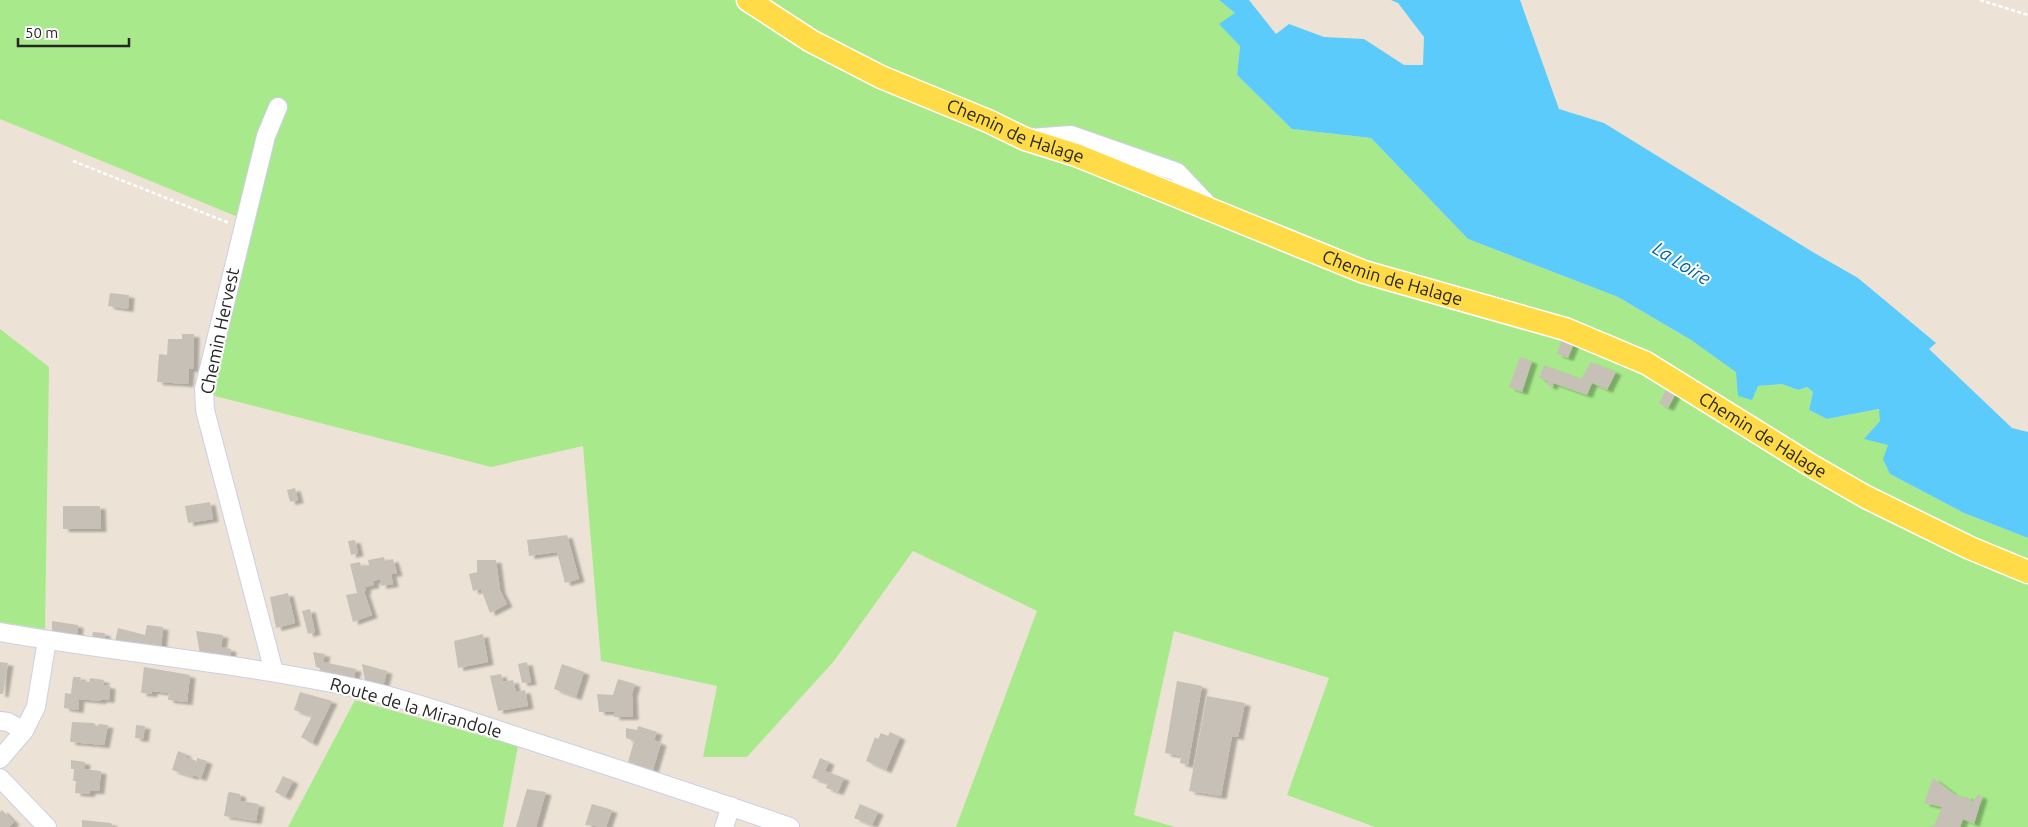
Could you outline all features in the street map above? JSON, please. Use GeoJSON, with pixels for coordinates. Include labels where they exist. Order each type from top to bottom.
{"type":"FeatureCollection","features":[{"type":"Feature","properties":{"kind":"main road","name":"Chemin de Halage"},"geometry":{"type":"LineString","coordinates":[[748,0],[811,42],[872,72],[1025,138],[1076,156],[1364,272],[1565,329],[1646,363],[1812,466],[1866,497],[1970,548],[2028,572]]}},
{"type":"Feature","properties":{"kind":"street","name":"Chemin Hervest"},"geometry":{"type":"LineString","coordinates":[[274,672],[205,410],[204,389],[266,136],[278,107]]}},
{"type":"Feature","properties":{"kind":"street","name":"Route de la Mirandole"},"geometry":{"type":"LineString","coordinates":[[0,632],[274,672],[363,689],[438,710],[790,827]]}},
{"type":"Feature","properties":{"kind":"street"},"geometry":{"type":"LineString","coordinates":[[0,758],[24,732],[36,707],[47,640]]}},
{"type":"Feature","properties":{"kind":"street"},"geometry":{"type":"LineString","coordinates":[[0,721],[8,722],[24,732]]}},
{"type":"Feature","properties":{"kind":"street"},"geometry":{"type":"LineString","coordinates":[[0,778],[47,827]]}},
{"type":"Feature","properties":{"kind":"street"},"geometry":{"type":"LineString","coordinates":[[724,827],[731,806]]}},
{"type":"Feature","properties":{"kind":"path"},"geometry":{"type":"LineString","coordinates":[[1980,0],[2028,16]]}},
{"type":"Feature","properties":{"kind":"path"},"geometry":{"type":"LineString","coordinates":[[73,160],[243,229]]}},
{"type":"Feature","properties":{"kind":"green space"},"geometry":{"type":"Polygon","coordinates":[[[0,0],[1219,0],[1235,13],[1240,46],[1237,75],[1292,129],[1371,138],[1468,239],[1618,297],[1691,340],[1758,386],[1782,384],[1798,390],[1807,387],[1813,392],[1809,410],[1827,419],[1880,409],[1880,421],[1888,445],[1890,474],[1964,513],[2028,538],[2028,827],[1375,827],[1287,795],[1329,678],[1174,631],[1134,815],[1175,827],[956,827],[1037,611],[913,551],[834,661],[747,757],[703,757],[717,686],[601,661],[583,446],[491,467],[207,394],[250,222],[0,119],[0,0]]]}},
{"type":"Feature","properties":{"kind":"green space"},"geometry":{"type":"Polygon","coordinates":[[[0,329],[49,367],[45,629],[0,622],[0,329]]]}},
{"type":"Feature","properties":{"kind":"green space"},"geometry":{"type":"Polygon","coordinates":[[[355,700],[518,746],[503,827],[288,827],[355,700]]]}},
{"type":"Feature","properties":{"kind":"water","name":"La Loire"},"geometry":{"type":"Polygon","coordinates":[[[1219,0],[1249,0],[1276,34],[1289,24],[1324,37],[1364,39],[1404,65],[1423,65],[1424,37],[1398,3],[1391,0],[1520,0],[1559,109],[1604,123],[1858,278],[1936,343],[1929,349],[2012,428],[2028,432],[2028,538],[1964,513],[1890,474],[1883,459],[1888,445],[1864,439],[1880,421],[1879,409],[1827,419],[1809,410],[1813,392],[1807,387],[1798,390],[1782,384],[1758,386],[1752,400],[1738,396],[1736,372],[1691,340],[1618,297],[1468,239],[1371,138],[1292,129],[1237,75],[1240,46],[1219,24],[1235,13],[1219,0]]]}},
{"type":"Feature","properties":{"kind":"building"},"geometry":{"type":"Polygon","coordinates":[[[110,293],[129,295],[128,309],[108,306],[110,293]]]}},
{"type":"Feature","properties":{"kind":"building"},"geometry":{"type":"Polygon","coordinates":[[[182,334],[194,334],[193,369],[189,369],[188,384],[157,382],[159,354],[167,355],[168,339],[182,339],[182,334]]]}},
{"type":"Feature","properties":{"kind":"building"},"geometry":{"type":"Polygon","coordinates":[[[1562,339],[1574,343],[1568,358],[1557,354],[1562,339]]]}},
{"type":"Feature","properties":{"kind":"building"},"geometry":{"type":"Polygon","coordinates":[[[1520,357],[1532,361],[1522,392],[1509,387],[1520,357]]]}},
{"type":"Feature","properties":{"kind":"building"},"geometry":{"type":"Polygon","coordinates":[[[1591,362],[1616,372],[1607,390],[1592,383],[1587,395],[1553,383],[1552,387],[1547,385],[1548,381],[1539,378],[1544,365],[1581,379],[1591,362]]]}},
{"type":"Feature","properties":{"kind":"building"},"geometry":{"type":"Polygon","coordinates":[[[1667,388],[1676,393],[1668,408],[1659,403],[1667,388]]]}},
{"type":"Feature","properties":{"kind":"building"},"geometry":{"type":"Polygon","coordinates":[[[295,488],[298,500],[290,502],[287,490],[295,488]]]}},
{"type":"Feature","properties":{"kind":"building"},"geometry":{"type":"Polygon","coordinates":[[[210,502],[213,519],[188,523],[185,506],[210,502]]]}},
{"type":"Feature","properties":{"kind":"building"},"geometry":{"type":"Polygon","coordinates":[[[63,506],[100,506],[101,529],[63,529],[63,506]]]}},
{"type":"Feature","properties":{"kind":"building"},"geometry":{"type":"Polygon","coordinates":[[[567,535],[579,579],[565,583],[557,552],[529,556],[527,540],[567,535]]]}},
{"type":"Feature","properties":{"kind":"building"},"geometry":{"type":"Polygon","coordinates":[[[355,540],[358,553],[351,555],[348,541],[355,540]]]}},
{"type":"Feature","properties":{"kind":"building"},"geometry":{"type":"Polygon","coordinates":[[[384,557],[385,561],[393,559],[397,573],[391,574],[393,584],[381,586],[380,579],[373,581],[374,585],[365,587],[366,591],[364,591],[372,615],[353,622],[346,595],[357,593],[350,564],[360,562],[361,566],[369,565],[368,560],[384,557]]]}},
{"type":"Feature","properties":{"kind":"building"},"geometry":{"type":"Polygon","coordinates":[[[477,560],[496,560],[500,590],[507,604],[490,613],[481,589],[473,591],[469,574],[477,572],[477,560]]]}},
{"type":"Feature","properties":{"kind":"building"},"geometry":{"type":"Polygon","coordinates":[[[288,593],[295,623],[276,628],[270,597],[288,593]]]}},
{"type":"Feature","properties":{"kind":"building"},"geometry":{"type":"Polygon","coordinates":[[[310,609],[315,632],[308,634],[302,611],[310,609]]]}},
{"type":"Feature","properties":{"kind":"building"},"geometry":{"type":"Polygon","coordinates":[[[52,621],[78,625],[77,636],[52,633],[52,621]]]}},
{"type":"Feature","properties":{"kind":"building"},"geometry":{"type":"Polygon","coordinates":[[[147,625],[163,627],[161,649],[115,642],[118,628],[145,635],[147,625]]]}},
{"type":"Feature","properties":{"kind":"building"},"geometry":{"type":"Polygon","coordinates":[[[196,631],[223,635],[221,647],[231,649],[230,657],[200,654],[196,631]]]}},
{"type":"Feature","properties":{"kind":"building"},"geometry":{"type":"Polygon","coordinates":[[[93,632],[105,633],[104,640],[92,639],[93,632]]]}},
{"type":"Feature","properties":{"kind":"building"},"geometry":{"type":"Polygon","coordinates":[[[483,634],[488,662],[458,668],[454,641],[483,634]]]}},
{"type":"Feature","properties":{"kind":"building"},"geometry":{"type":"Polygon","coordinates":[[[313,652],[325,654],[323,662],[356,669],[353,682],[319,674],[320,668],[316,667],[313,652]]]}},
{"type":"Feature","properties":{"kind":"building"},"geometry":{"type":"Polygon","coordinates":[[[0,662],[8,663],[3,694],[0,694],[0,662]]]}},
{"type":"Feature","properties":{"kind":"building"},"geometry":{"type":"Polygon","coordinates":[[[527,662],[531,682],[522,683],[518,664],[527,662]]]}},
{"type":"Feature","properties":{"kind":"building"},"geometry":{"type":"Polygon","coordinates":[[[362,664],[387,671],[382,690],[366,686],[362,664]]]}},
{"type":"Feature","properties":{"kind":"building"},"geometry":{"type":"Polygon","coordinates":[[[562,664],[584,672],[576,697],[554,689],[562,664]]]}},
{"type":"Feature","properties":{"kind":"building"},"geometry":{"type":"Polygon","coordinates":[[[144,667],[190,675],[187,702],[168,700],[169,693],[152,691],[152,694],[141,693],[144,667]]]}},
{"type":"Feature","properties":{"kind":"building"},"geometry":{"type":"Polygon","coordinates":[[[501,674],[503,682],[513,680],[516,692],[525,690],[528,706],[498,711],[490,676],[501,674]]]}},
{"type":"Feature","properties":{"kind":"building"},"geometry":{"type":"Polygon","coordinates":[[[73,677],[81,677],[80,681],[89,682],[90,678],[104,680],[103,685],[110,686],[109,700],[79,699],[78,710],[64,708],[65,693],[71,694],[73,677]]]}},
{"type":"Feature","properties":{"kind":"building"},"geometry":{"type":"Polygon","coordinates":[[[618,679],[635,684],[632,694],[633,717],[614,717],[614,712],[599,712],[597,694],[613,695],[618,679]]]}},
{"type":"Feature","properties":{"kind":"building"},"geometry":{"type":"Polygon","coordinates":[[[1177,681],[1202,686],[1188,765],[1180,763],[1181,756],[1165,753],[1177,681]]]}},
{"type":"Feature","properties":{"kind":"building"},"geometry":{"type":"Polygon","coordinates":[[[300,692],[332,701],[312,743],[301,737],[312,716],[294,710],[300,692]]]}},
{"type":"Feature","properties":{"kind":"building"},"geometry":{"type":"Polygon","coordinates":[[[1207,696],[1245,703],[1238,737],[1232,736],[1221,796],[1189,791],[1207,696]]]}},
{"type":"Feature","properties":{"kind":"building"},"geometry":{"type":"Polygon","coordinates":[[[72,722],[94,723],[97,727],[99,724],[108,725],[104,745],[70,742],[72,722]]]}},
{"type":"Feature","properties":{"kind":"building"},"geometry":{"type":"Polygon","coordinates":[[[136,725],[145,726],[143,739],[135,738],[136,725]]]}},
{"type":"Feature","properties":{"kind":"building"},"geometry":{"type":"Polygon","coordinates":[[[638,726],[657,732],[654,740],[661,743],[653,770],[628,762],[634,741],[626,738],[626,728],[637,730],[638,726]]]}},
{"type":"Feature","properties":{"kind":"building"},"geometry":{"type":"Polygon","coordinates":[[[890,732],[900,737],[886,770],[866,761],[875,737],[878,739],[881,733],[888,736],[890,732]]]}},
{"type":"Feature","properties":{"kind":"building"},"geometry":{"type":"Polygon","coordinates":[[[178,751],[186,754],[185,757],[197,761],[197,758],[207,761],[201,778],[172,770],[178,751]]]}},
{"type":"Feature","properties":{"kind":"building"},"geometry":{"type":"Polygon","coordinates":[[[820,758],[829,762],[825,771],[844,778],[838,792],[826,788],[828,783],[812,778],[820,758]]]}},
{"type":"Feature","properties":{"kind":"building"},"geometry":{"type":"Polygon","coordinates":[[[71,760],[85,762],[84,769],[101,771],[99,791],[90,791],[89,794],[75,793],[76,781],[73,781],[74,769],[71,769],[71,760]]]}},
{"type":"Feature","properties":{"kind":"building"},"geometry":{"type":"Polygon","coordinates":[[[283,776],[293,781],[285,797],[275,792],[283,776]]]}},
{"type":"Feature","properties":{"kind":"building"},"geometry":{"type":"Polygon","coordinates":[[[1933,778],[1954,794],[1963,798],[1966,796],[1973,802],[1978,794],[1982,797],[1974,824],[1963,819],[1960,827],[1930,827],[1931,825],[1934,826],[1942,807],[1924,803],[1933,778]]]}},
{"type":"Feature","properties":{"kind":"building"},"geometry":{"type":"Polygon","coordinates":[[[527,789],[546,792],[536,827],[516,827],[527,789]]]}},
{"type":"Feature","properties":{"kind":"building"},"geometry":{"type":"Polygon","coordinates":[[[228,793],[240,794],[241,801],[259,804],[256,821],[224,816],[228,793]]]}},
{"type":"Feature","properties":{"kind":"building"},"geometry":{"type":"Polygon","coordinates":[[[592,804],[612,810],[606,827],[585,825],[592,804]]]}},
{"type":"Feature","properties":{"kind":"building"},"geometry":{"type":"Polygon","coordinates":[[[860,804],[878,812],[872,825],[854,818],[860,804]]]}},
{"type":"Feature","properties":{"kind":"building"},"geometry":{"type":"Polygon","coordinates":[[[2,810],[14,822],[9,827],[0,827],[0,812],[2,810]]]}},
{"type":"Feature","properties":{"kind":"building"},"geometry":{"type":"Polygon","coordinates":[[[82,820],[111,823],[113,827],[82,827],[82,820]]]}}]}
